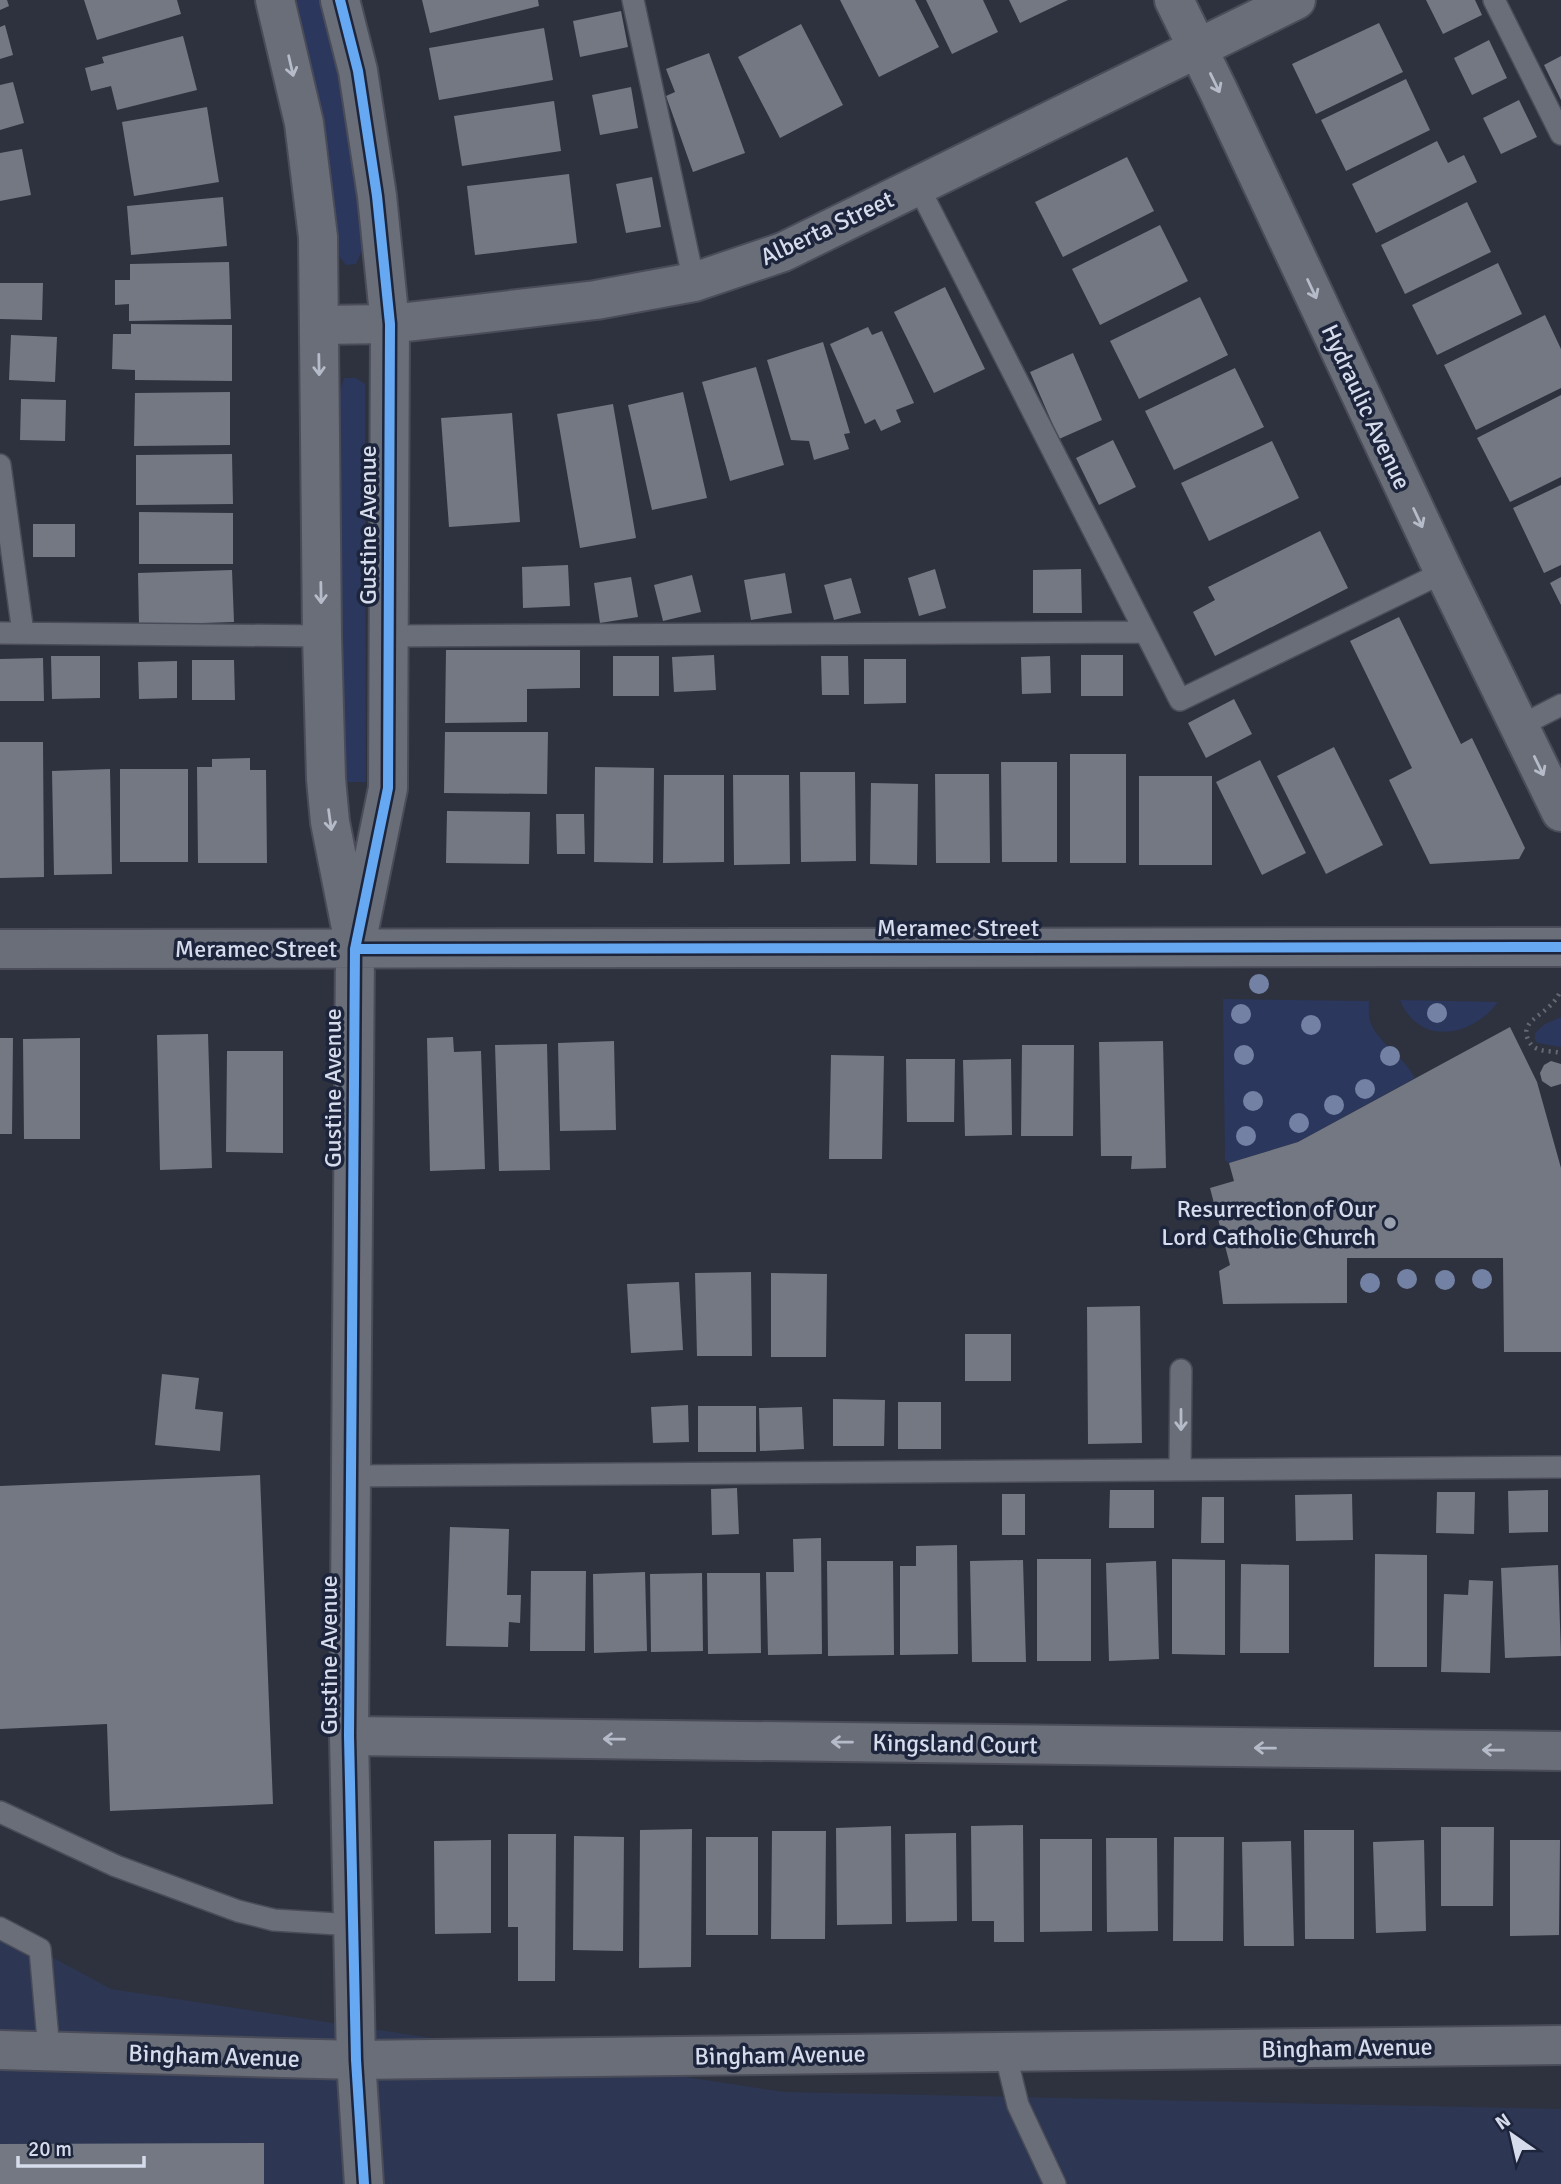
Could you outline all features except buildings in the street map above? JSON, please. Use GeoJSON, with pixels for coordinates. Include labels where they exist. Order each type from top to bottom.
{"type":"FeatureCollection","features":[{"type":"Feature","properties":{"kind":"street","name":"Gustine Avenue"},"geometry":{"type":"LineString","coordinates":[[275,0],[304,123],[318,237],[326,779],[330,822],[355,949]]}},
{"type":"Feature","properties":{"kind":"street","name":"Gustine Avenue"},"geometry":{"type":"LineString","coordinates":[[340,0],[358,71],[377,196],[390,324],[388,788],[355,949],[349,1736],[356,2060],[371,2182]]}},
{"type":"Feature","properties":{"kind":"street","name":"Hydraulic Avenue"},"geometry":{"type":"LineString","coordinates":[[1174,0],[1444,572],[1561,812]]}},
{"type":"Feature","properties":{"kind":"street","name":"Alberta Street"},"geometry":{"type":"LineString","coordinates":[[319,325],[390,324],[596,300],[694,282],[783,252],[1296,0]]}},
{"type":"Feature","properties":{"kind":"street","name":"Meramec Street"},"geometry":{"type":"LineString","coordinates":[[0,949],[1561,947]]}},
{"type":"Feature","properties":{"kind":"street","name":"Kingsland Court"},"geometry":{"type":"LineString","coordinates":[[349,1736],[1561,1751]]}},
{"type":"Feature","properties":{"kind":"street","name":"Bingham Avenue"},"geometry":{"type":"LineString","coordinates":[[0,2050],[356,2060],[1561,2045]]}},
{"type":"Feature","properties":{"kind":"lane"},"geometry":{"type":"LineString","coordinates":[[632,0],[694,282]]}},
{"type":"Feature","properties":{"kind":"lane"},"geometry":{"type":"LineString","coordinates":[[1494,0],[1561,134]]}},
{"type":"Feature","properties":{"kind":"lane"},"geometry":{"type":"LineString","coordinates":[[918,186],[1180,700],[1444,572]]}},
{"type":"Feature","properties":{"kind":"lane"},"geometry":{"type":"LineString","coordinates":[[0,466],[23,633]]}},
{"type":"Feature","properties":{"kind":"lane"},"geometry":{"type":"LineString","coordinates":[[388,636],[1144,632]]}},
{"type":"Feature","properties":{"kind":"lane"},"geometry":{"type":"LineString","coordinates":[[0,634],[322,636]]}},
{"type":"Feature","properties":{"kind":"lane"},"geometry":{"type":"LineString","coordinates":[[1520,726],[1561,705]]}},
{"type":"Feature","properties":{"kind":"lane"},"geometry":{"type":"LineString","coordinates":[[1180,1470],[1181,1370]]}},
{"type":"Feature","properties":{"kind":"lane"},"geometry":{"type":"LineString","coordinates":[[351,1475],[1561,1467]]}},
{"type":"Feature","properties":{"kind":"lane"},"geometry":{"type":"LineString","coordinates":[[0,1812],[116,1866],[238,1911],[274,1920],[353,1924]]}},
{"type":"Feature","properties":{"kind":"lane"},"geometry":{"type":"LineString","coordinates":[[0,1928],[40,1949]]}},
{"type":"Feature","properties":{"kind":"lane"},"geometry":{"type":"LineString","coordinates":[[0,1946],[40,1949]]}},
{"type":"Feature","properties":{"kind":"lane"},"geometry":{"type":"LineString","coordinates":[[40,1949],[49,2051]]}},
{"type":"Feature","properties":{"kind":"lane"},"geometry":{"type":"LineString","coordinates":[[1005,2052],[1018,2105],[1055,2184]]}},
{"type":"Feature","properties":{"kind":"path"},"geometry":{"type":"LineString","coordinates":[[1559,994],[1550,1007],[1528,1024],[1526,1030],[1529,1042],[1534,1047],[1561,1054]]}},
{"type":"Feature","properties":{"kind":"shaded area"},"geometry":{"type":"Polygon","coordinates":[[[297,0],[321,0],[330,31],[355,177],[362,250],[356,264],[346,265],[339,256],[328,151],[297,0]]]}},
{"type":"Feature","properties":{"kind":"shaded area"},"geometry":{"type":"Polygon","coordinates":[[[344,378],[356,378],[365,384],[366,782],[341,782],[340,391],[344,378]]]}},
{"type":"Feature","properties":{"kind":"shaded area"},"geometry":{"type":"Polygon","coordinates":[[[1223,999],[1369,1001],[1369,1019],[1375,1031],[1405,1063],[1415,1078],[1298,1142],[1229,1163],[1225,1160],[1223,999]]]}},
{"type":"Feature","properties":{"kind":"shaded area"},"geometry":{"type":"Polygon","coordinates":[[[1400,1000],[1498,1002],[1474,1023],[1446,1032],[1433,1031],[1420,1025],[1409,1015],[1400,1000]]]}},
{"type":"Feature","properties":{"kind":"shaded area"},"geometry":{"type":"Polygon","coordinates":[[[1561,1017],[1561,1047],[1538,1043],[1535,1040],[1535,1033],[1545,1024],[1561,1017]]]}},
{"type":"Feature","properties":{"kind":"shaded area"},"geometry":{"type":"Polygon","coordinates":[[[0,1929],[111,1989],[784,2092],[1561,2109],[1561,2184],[0,2184],[0,1929]]]}},
{"type":"Feature","properties":{"kind":"cycle path"},"geometry":{"type":"LineString","coordinates":[[340,0],[358,71],[377,196],[390,324],[388,788],[355,949],[349,1736],[356,2060],[364,2184]]}},
{"type":"Feature","properties":{"kind":"cycle path"},"geometry":{"type":"LineString","coordinates":[[355,949],[1561,947]]}},
{"type":"Feature","properties":{"kind":"place","name":"Resurrection of Our Lord Catholic Church"},"geometry":{"type":"Point","coordinates":[1390,1223]}}]}
